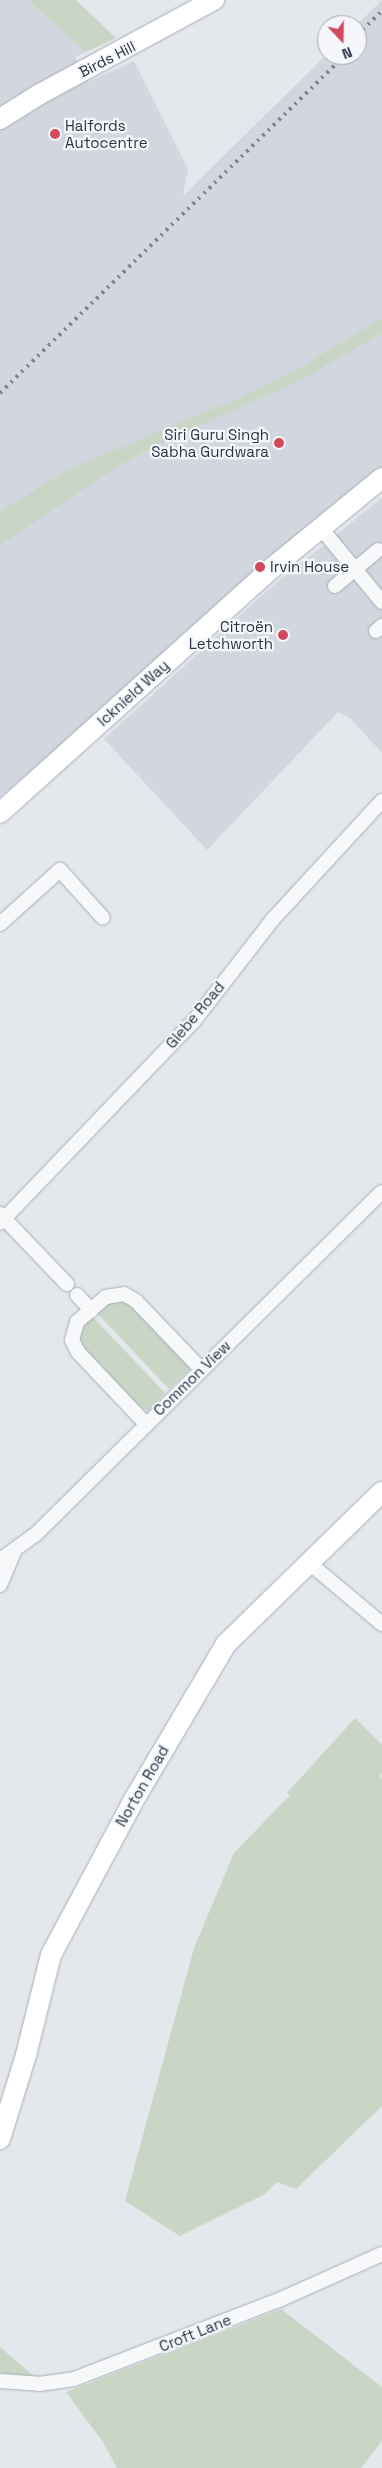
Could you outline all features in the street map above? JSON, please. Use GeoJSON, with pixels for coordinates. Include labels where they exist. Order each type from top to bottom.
{"type":"FeatureCollection","features":[{"type":"Feature","properties":{"kind":"street","name":"Birds Hill"},"geometry":{"type":"LineString","coordinates":[[0,120],[40,94],[214,0]]}},
{"type":"Feature","properties":{"kind":"street","name":"Icknield Way"},"geometry":{"type":"LineString","coordinates":[[0,813],[320,528],[382,478]]}},
{"type":"Feature","properties":{"kind":"street"},"geometry":{"type":"LineString","coordinates":[[320,528],[382,602]]}},
{"type":"Feature","properties":{"kind":"street"},"geometry":{"type":"LineString","coordinates":[[335,586],[378,550]]}},
{"type":"Feature","properties":{"kind":"street","name":"Glebe Road"},"geometry":{"type":"LineString","coordinates":[[1,1219],[194,1021],[273,919],[382,801]]}},
{"type":"Feature","properties":{"kind":"street"},"geometry":{"type":"LineString","coordinates":[[0,924],[60,870],[102,918]]}},
{"type":"Feature","properties":{"kind":"street","name":"Common View"},"geometry":{"type":"LineString","coordinates":[[0,1560],[36,1534],[382,1192]]}},
{"type":"Feature","properties":{"kind":"street"},"geometry":{"type":"LineString","coordinates":[[1,1219],[67,1284]]}},
{"type":"Feature","properties":{"kind":"street"},"geometry":{"type":"LineString","coordinates":[[146,1424],[78,1352],[72,1340],[74,1329],[91,1310],[106,1297],[124,1294],[136,1301],[201,1370]]}},
{"type":"Feature","properties":{"kind":"street"},"geometry":{"type":"LineString","coordinates":[[77,1295],[91,1310]]}},
{"type":"Feature","properties":{"kind":"street","name":"Norton Road"},"geometry":{"type":"LineString","coordinates":[[0,2139],[26,2055],[51,1955],[90,1878],[226,1644],[308,1562],[382,1492]]}},
{"type":"Feature","properties":{"kind":"street"},"geometry":{"type":"LineString","coordinates":[[0,1585],[15,1550]]}},
{"type":"Feature","properties":{"kind":"street"},"geometry":{"type":"LineString","coordinates":[[308,1562],[382,1624]]}},
{"type":"Feature","properties":{"kind":"street","name":"Croft Lane"},"geometry":{"type":"LineString","coordinates":[[0,2381],[39,2384],[82,2376],[279,2300],[382,2254]]}},
{"type":"Feature","properties":{"kind":"shaded area"},"geometry":{"type":"Polygon","coordinates":[[[0,0],[28,0],[47,15],[86,52],[75,57],[88,82],[134,61],[188,169],[183,196],[317,64],[367,65],[367,15],[382,0],[382,470],[0,797],[0,0]]]}},
{"type":"Feature","properties":{"kind":"shaded area"},"geometry":{"type":"Polygon","coordinates":[[[382,498],[382,753],[351,719],[338,712],[207,850],[104,739],[270,588],[382,498]]]}},
{"type":"Feature","properties":{"kind":"green space"},"geometry":{"type":"Polygon","coordinates":[[[28,0],[76,0],[116,38],[86,52],[28,0]]]}},
{"type":"Feature","properties":{"kind":"green space"},"geometry":{"type":"Polygon","coordinates":[[[382,318],[382,333],[301,380],[163,442],[118,466],[0,545],[0,512],[67,470],[237,399],[296,370],[382,318]]]}},
{"type":"Feature","properties":{"kind":"green space"},"geometry":{"type":"Polygon","coordinates":[[[120,1300],[132,1304],[191,1368],[169,1389],[97,1313],[112,1301],[120,1300]]]}},
{"type":"Feature","properties":{"kind":"green space"},"geometry":{"type":"Polygon","coordinates":[[[93,1317],[165,1393],[148,1411],[138,1407],[86,1356],[78,1339],[83,1325],[93,1317]]]}},
{"type":"Feature","properties":{"kind":"green space"},"geometry":{"type":"Polygon","coordinates":[[[355,1718],[382,1745],[382,1773],[379,1776],[382,1779],[382,2106],[296,2189],[277,2182],[265,2194],[180,2236],[125,2201],[194,1948],[234,1853],[290,1795],[287,1793],[355,1718]]]}},
{"type":"Feature","properties":{"kind":"green space"},"geometry":{"type":"Polygon","coordinates":[[[281,2309],[382,2387],[382,2441],[361,2468],[117,2468],[103,2442],[66,2392],[281,2309]]]}},
{"type":"Feature","properties":{"kind":"green space"},"geometry":{"type":"Polygon","coordinates":[[[0,2347],[36,2378],[0,2373],[0,2347]]]}},
{"type":"Feature","properties":{"kind":"railway"},"geometry":{"type":"LineString","coordinates":[[367,25],[382,11]]}},
{"type":"Feature","properties":{"kind":"railway"},"geometry":{"type":"LineString","coordinates":[[0,393],[335,65]]}},
{"type":"Feature","properties":{"kind":"place","name":"Halfords Autocentre"},"geometry":{"type":"Point","coordinates":[55,134]}},
{"type":"Feature","properties":{"kind":"place","name":"Siri Guru Singh Sabha Gurdwara"},"geometry":{"type":"Point","coordinates":[279,443]}},
{"type":"Feature","properties":{"kind":"place","name":"Irvin House"},"geometry":{"type":"Point","coordinates":[260,567]}},
{"type":"Feature","properties":{"kind":"place","name":"Citroën Letchworth"},"geometry":{"type":"Point","coordinates":[283,635]}}]}
